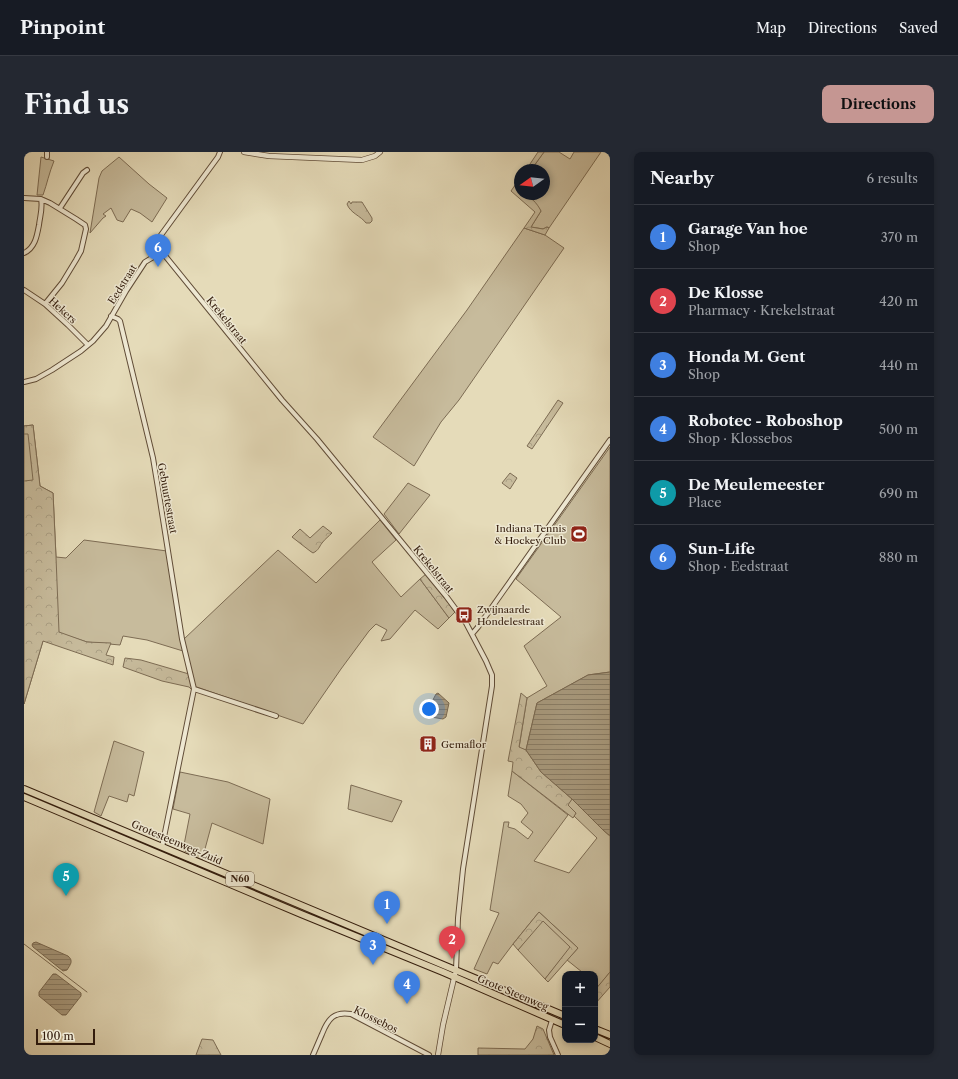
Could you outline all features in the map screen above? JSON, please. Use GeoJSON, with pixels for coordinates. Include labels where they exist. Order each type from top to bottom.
{"type":"FeatureCollection","features":[{"type":"Feature","properties":{"kind":"highway","name":"Grotesteenweg-Zuid"},"geometry":{"type":"LineString","coordinates":[[24,789],[456,970]]}},
{"type":"Feature","properties":{"kind":"highway","name":"Grotesteenweg-Zuid"},"geometry":{"type":"LineString","coordinates":[[24,797],[454,977]]}},
{"type":"Feature","properties":{"kind":"highway","name":"Grote Steenweg"},"geometry":{"type":"LineString","coordinates":[[456,970],[562,1015]]}},
{"type":"Feature","properties":{"kind":"highway","name":"Grote Steenweg"},"geometry":{"type":"LineString","coordinates":[[454,977],[562,1024]]}},
{"type":"Feature","properties":{"kind":"highway"},"geometry":{"type":"LineString","coordinates":[[598,1030],[610,1035]]}},
{"type":"Feature","properties":{"kind":"highway"},"geometry":{"type":"LineString","coordinates":[[598,1039],[610,1044]]}},
{"type":"Feature","properties":{"kind":"street"},"geometry":{"type":"LineString","coordinates":[[162,252],[159,242],[162,235],[218,157],[220,152]]}},
{"type":"Feature","properties":{"kind":"street"},"geometry":{"type":"LineString","coordinates":[[244,152],[269,156],[362,160],[375,156],[380,152]]}},
{"type":"Feature","properties":{"kind":"street"},"geometry":{"type":"LineString","coordinates":[[60,208],[83,173],[87,170]]}},
{"type":"Feature","properties":{"kind":"street"},"geometry":{"type":"LineString","coordinates":[[24,198],[41,199],[60,208],[85,225],[86,229],[81,251],[62,283],[45,304]]}},
{"type":"Feature","properties":{"kind":"street"},"geometry":{"type":"LineString","coordinates":[[24,253],[33,246],[37,238],[42,207],[41,199]]}},
{"type":"Feature","properties":{"kind":"street","name":"Eedstraat"},"geometry":{"type":"LineString","coordinates":[[24,382],[36,379],[52,370],[88,345],[99,335],[145,262],[162,252]]}},
{"type":"Feature","properties":{"kind":"street","name":"Krekelstraat"},"geometry":{"type":"LineString","coordinates":[[162,252],[282,400],[317,438],[446,596],[472,634],[492,675],[492,686],[463,869],[458,918],[456,970]]}},
{"type":"Feature","properties":{"kind":"street","name":"Hekers"},"geometry":{"type":"LineString","coordinates":[[24,290],[45,304],[88,345]]}},
{"type":"Feature","properties":{"kind":"street","name":"Gebuurtestraat"},"geometry":{"type":"LineString","coordinates":[[111,316],[120,321],[152,458],[182,639],[194,689],[162,847]]}},
{"type":"Feature","properties":{"kind":"street"},"geometry":{"type":"LineString","coordinates":[[472,634],[610,440]]}},
{"type":"Feature","properties":{"kind":"street"},"geometry":{"type":"LineString","coordinates":[[194,689],[276,716]]}},
{"type":"Feature","properties":{"kind":"street"},"geometry":{"type":"LineString","coordinates":[[438,1055],[443,1025],[456,970]]}},
{"type":"Feature","properties":{"kind":"street","name":"Klossebos"},"geometry":{"type":"LineString","coordinates":[[313,1055],[326,1025],[331,1018],[337,1014],[344,1013],[351,1014],[429,1055]]}},
{"type":"Feature","properties":{"kind":"street"},"geometry":{"type":"LineString","coordinates":[[552,1020],[550,1037],[558,1055]]}},
{"type":"Feature","properties":{"kind":"green space"},"geometry":{"type":"Polygon","coordinates":[[[538,152],[544,152],[535,164],[530,164],[538,152]]]}},
{"type":"Feature","properties":{"kind":"green space"},"geometry":{"type":"Polygon","coordinates":[[[544,152],[559,152],[570,159],[574,152],[601,152],[549,228],[547,227],[543,229],[531,227],[541,211],[531,200],[550,200],[550,164],[535,164],[544,152]]]}},
{"type":"Feature","properties":{"kind":"green space"},"geometry":{"type":"Polygon","coordinates":[[[41,157],[54,161],[43,195],[37,195],[41,157]]]}},
{"type":"Feature","properties":{"kind":"green space"},"geometry":{"type":"Polygon","coordinates":[[[119,157],[167,198],[152,222],[140,213],[131,209],[123,222],[117,220],[111,208],[103,214],[106,216],[90,233],[99,178],[102,171],[119,157]]]}},
{"type":"Feature","properties":{"kind":"green space"},"geometry":{"type":"Polygon","coordinates":[[[514,187],[514,194],[511,191],[514,187]]]}},
{"type":"Feature","properties":{"kind":"green space"},"geometry":{"type":"Polygon","coordinates":[[[521,200],[533,200],[537,205],[541,211],[531,227],[543,229],[547,227],[549,228],[545,235],[524,228],[535,212],[521,200]]]}},
{"type":"Feature","properties":{"kind":"green space"},"geometry":{"type":"Polygon","coordinates":[[[349,201],[351,204],[352,202],[362,202],[372,218],[372,221],[370,223],[366,223],[353,212],[348,207],[347,204],[349,201]]]}},
{"type":"Feature","properties":{"kind":"green space"},"geometry":{"type":"Polygon","coordinates":[[[524,228],[545,235],[564,248],[459,400],[441,422],[414,466],[373,437],[467,310],[524,228]]]}},
{"type":"Feature","properties":{"kind":"green space"},"geometry":{"type":"Polygon","coordinates":[[[558,400],[563,403],[532,449],[527,446],[558,400]]]}},
{"type":"Feature","properties":{"kind":"green space"},"geometry":{"type":"Polygon","coordinates":[[[33,425],[40,486],[53,493],[56,557],[66,558],[84,540],[167,551],[183,651],[147,640],[123,636],[120,645],[87,642],[59,633],[43,641],[24,704],[24,426],[33,425]]]}},
{"type":"Feature","properties":{"kind":"green space"},"geometry":{"type":"Polygon","coordinates":[[[33,425],[40,486],[53,493],[59,632],[87,642],[111,643],[106,655],[114,657],[113,665],[43,641],[24,704],[24,481],[33,480],[28,434],[24,434],[24,426],[33,425]]]}},
{"type":"Feature","properties":{"kind":"green space","name":"Indiana Tennis & Hockey Club"},"geometry":{"type":"Polygon","coordinates":[[[610,447],[610,672],[588,675],[537,703],[526,750],[519,748],[527,698],[547,686],[524,646],[561,617],[516,579],[610,447]]]}},
{"type":"Feature","properties":{"kind":"green space"},"geometry":{"type":"Polygon","coordinates":[[[510,473],[517,478],[510,489],[502,483],[510,473]]]}},
{"type":"Feature","properties":{"kind":"green space"},"geometry":{"type":"Polygon","coordinates":[[[408,483],[430,495],[399,534],[384,514],[408,483]]]}},
{"type":"Feature","properties":{"kind":"green space"},"geometry":{"type":"Polygon","coordinates":[[[380,520],[396,540],[372,562],[401,597],[420,579],[449,618],[438,629],[415,610],[390,639],[381,641],[387,630],[376,624],[369,631],[341,669],[303,724],[194,686],[184,639],[278,550],[316,583],[380,520]]]}},
{"type":"Feature","properties":{"kind":"green space"},"geometry":{"type":"Polygon","coordinates":[[[323,526],[332,533],[323,542],[318,550],[313,553],[292,537],[300,529],[310,538],[323,526]]]}},
{"type":"Feature","properties":{"kind":"green space"},"geometry":{"type":"Polygon","coordinates":[[[426,574],[455,612],[449,618],[420,579],[426,574]]]}},
{"type":"Feature","properties":{"kind":"green space"},"geometry":{"type":"Polygon","coordinates":[[[125,658],[141,660],[189,674],[192,688],[191,689],[189,687],[162,681],[123,667],[125,658]]]}},
{"type":"Feature","properties":{"kind":"green space"},"geometry":{"type":"Polygon","coordinates":[[[521,693],[527,698],[519,747],[526,750],[541,772],[572,799],[568,805],[576,813],[573,818],[512,771],[513,762],[508,761],[521,693]]]}},
{"type":"Feature","properties":{"kind":"green space"},"geometry":{"type":"Polygon","coordinates":[[[114,741],[144,752],[134,796],[129,794],[127,802],[109,796],[101,816],[94,812],[114,741]]]}},
{"type":"Feature","properties":{"kind":"green space"},"geometry":{"type":"Polygon","coordinates":[[[512,771],[568,815],[534,861],[569,873],[597,838],[574,816],[576,813],[567,805],[572,799],[610,836],[610,972],[599,986],[598,971],[581,971],[567,960],[578,948],[539,912],[498,964],[493,962],[487,974],[474,969],[499,913],[490,910],[504,822],[509,822],[508,827],[515,829],[528,839],[533,832],[521,822],[528,813],[521,804],[508,796],[512,771]]]}},
{"type":"Feature","properties":{"kind":"green space"},"geometry":{"type":"Polygon","coordinates":[[[180,772],[228,782],[270,799],[263,844],[212,823],[202,860],[183,850],[190,814],[173,809],[180,772]]]}},
{"type":"Feature","properties":{"kind":"green space"},"geometry":{"type":"Polygon","coordinates":[[[351,785],[402,801],[392,822],[348,809],[351,785]]]}},
{"type":"Feature","properties":{"kind":"green space"},"geometry":{"type":"Polygon","coordinates":[[[539,912],[578,948],[548,982],[545,979],[570,947],[543,921],[518,950],[513,944],[539,912]]]}},
{"type":"Feature","properties":{"kind":"green space"},"geometry":{"type":"Polygon","coordinates":[[[542,920],[571,947],[545,979],[518,950],[542,920]]]}},
{"type":"Feature","properties":{"kind":"green space"},"geometry":{"type":"Polygon","coordinates":[[[610,972],[610,987],[598,1001],[598,986],[610,972]]]}},
{"type":"Feature","properties":{"kind":"green space"},"geometry":{"type":"Polygon","coordinates":[[[537,1026],[543,1029],[554,1055],[478,1055],[478,1048],[525,1049],[533,1039],[537,1026]]]}},
{"type":"Feature","properties":{"kind":"green space"},"geometry":{"type":"Polygon","coordinates":[[[202,1039],[213,1040],[221,1055],[196,1055],[202,1039]]]}},
{"type":"Feature","properties":{"kind":"shaded area"},"geometry":{"type":"Polygon","coordinates":[[[610,672],[610,836],[572,799],[541,772],[526,750],[537,703],[588,675],[610,672]]]}},
{"type":"Feature","properties":{"kind":"shaded area"},"geometry":{"type":"Polygon","coordinates":[[[438,693],[449,703],[446,717],[443,719],[425,716],[436,694],[438,693]]]}},
{"type":"Feature","properties":{"kind":"shaded area"},"geometry":{"type":"Polygon","coordinates":[[[36,942],[68,956],[71,961],[67,970],[63,971],[33,947],[33,943],[36,942]]]}},
{"type":"Feature","properties":{"kind":"shaded area"},"geometry":{"type":"Polygon","coordinates":[[[53,974],[56,974],[81,993],[81,996],[66,1015],[62,1015],[39,996],[39,992],[53,974]]]}},
{"type":"Feature","properties":{"kind":"waterway"},"geometry":{"type":"LineString","coordinates":[[24,944],[87,992]]}},
{"type":"Feature","properties":{"kind":"place","name":"Sun-Life"},"geometry":{"type":"Point","coordinates":[158,267]}},
{"type":"Feature","properties":{"kind":"place","name":"Indiana Tennis & Hockey Club"},"geometry":{"type":"Point","coordinates":[579,534]}},
{"type":"Feature","properties":{"kind":"place","name":"Zwijnaarde Hondelestraat"},"geometry":{"type":"Point","coordinates":[464,615]}},
{"type":"Feature","properties":{"kind":"place","name":"Gemaflor"},"geometry":{"type":"Point","coordinates":[428,744]}},
{"type":"Feature","properties":{"kind":"place","name":"De Meulemeester"},"geometry":{"type":"Point","coordinates":[66,896]}},
{"type":"Feature","properties":{"kind":"place","name":"Garage Van hoe"},"geometry":{"type":"Point","coordinates":[387,924]}},
{"type":"Feature","properties":{"kind":"place","name":"De Klosse"},"geometry":{"type":"Point","coordinates":[452,959]}},
{"type":"Feature","properties":{"kind":"place","name":"Honda M. Gent"},"geometry":{"type":"Point","coordinates":[373,965]}},
{"type":"Feature","properties":{"kind":"place","name":"Robotec - Roboshop"},"geometry":{"type":"Point","coordinates":[407,1004]}}]}
